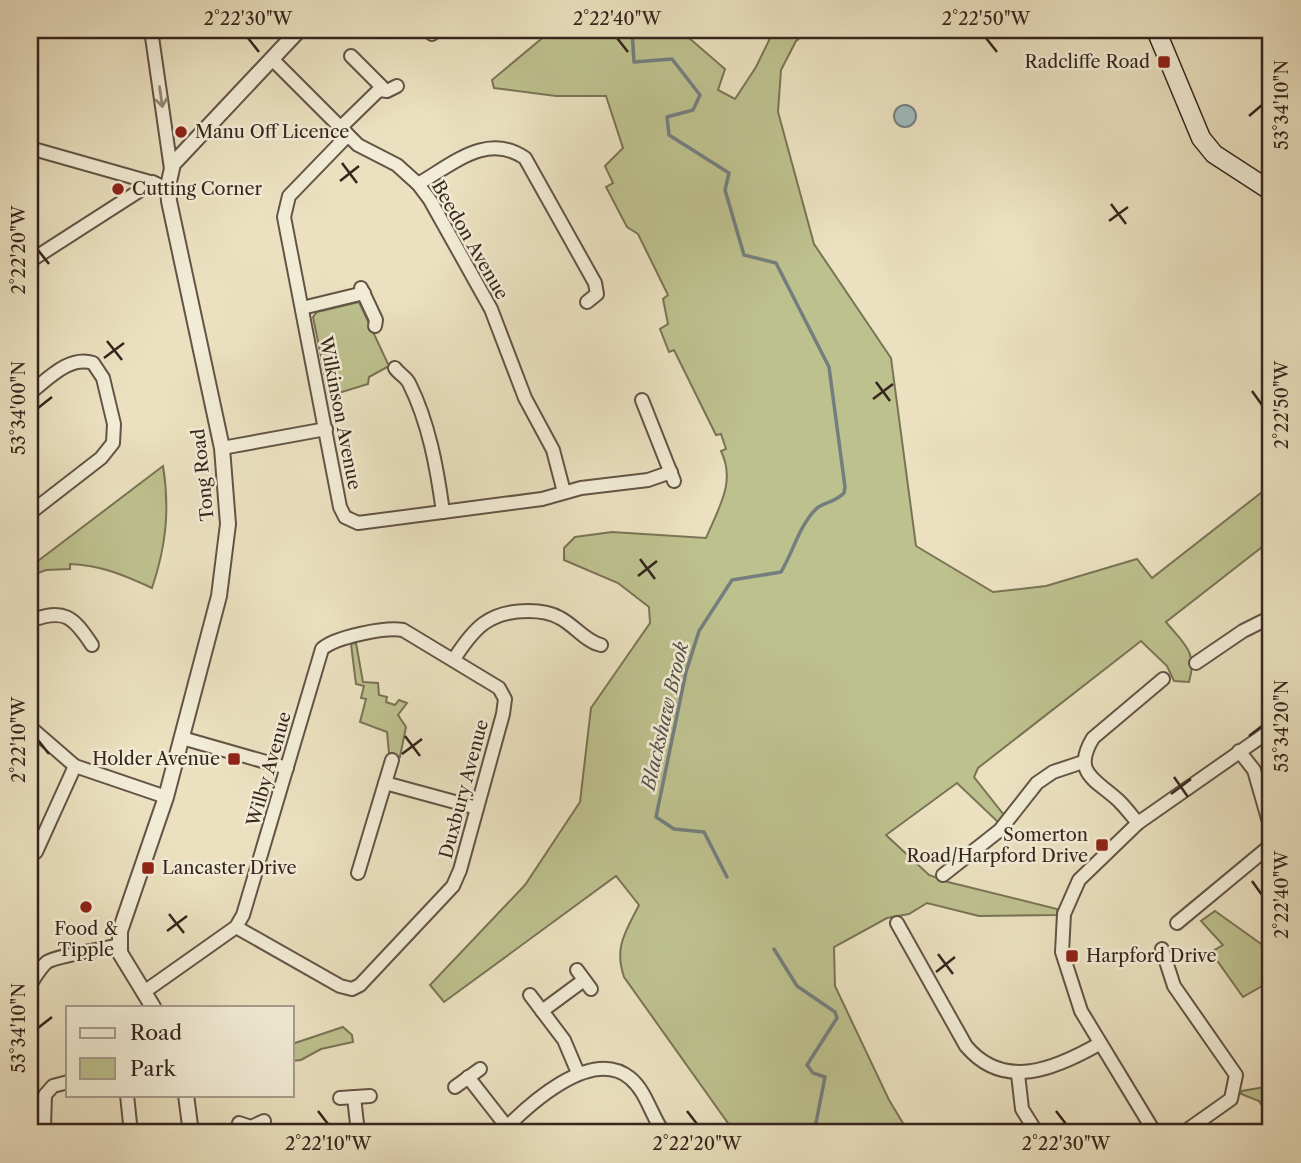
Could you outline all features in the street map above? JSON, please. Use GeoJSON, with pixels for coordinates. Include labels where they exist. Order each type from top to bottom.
{"type":"FeatureCollection","features":[{"type":"Feature","properties":{"kind":"main road"},"geometry":{"type":"LineString","coordinates":[[1156,30],[1201,138],[1214,154],[1271,191]]}},
{"type":"Feature","properties":{"kind":"street"},"geometry":{"type":"LineString","coordinates":[[151,30],[170,169]]}},
{"type":"Feature","properties":{"kind":"street"},"geometry":{"type":"LineString","coordinates":[[170,169],[299,30]]}},
{"type":"Feature","properties":{"kind":"street"},"geometry":{"type":"LineString","coordinates":[[344,132],[380,90],[380,84],[351,56]]}},
{"type":"Feature","properties":{"kind":"street","name":"Beedon Avenue"},"geometry":{"type":"LineString","coordinates":[[272,59],[344,132],[361,147],[397,165],[418,184],[430,200],[491,309],[525,398],[554,450],[564,492]]}},
{"type":"Feature","properties":{"kind":"street"},"geometry":{"type":"LineString","coordinates":[[380,90],[387,91],[397,86]]}},
{"type":"Feature","properties":{"kind":"street","name":"Wilkinson Avenue"},"geometry":{"type":"LineString","coordinates":[[344,132],[289,196],[284,217],[340,507],[349,520],[358,523],[542,499],[564,492],[672,477],[638,402]]}},
{"type":"Feature","properties":{"kind":"street"},"geometry":{"type":"LineString","coordinates":[[418,184],[488,146],[513,150],[525,158],[595,283],[597,294],[587,302]]}},
{"type":"Feature","properties":{"kind":"street"},"geometry":{"type":"LineString","coordinates":[[33,152],[168,187]]}},
{"type":"Feature","properties":{"kind":"street","name":"Tong Road"},"geometry":{"type":"LineString","coordinates":[[119,946],[123,916],[166,797],[219,596],[225,561],[228,502],[222,448],[168,187],[170,169]]}},
{"type":"Feature","properties":{"kind":"street"},"geometry":{"type":"LineString","coordinates":[[30,261],[153,182]]}},
{"type":"Feature","properties":{"kind":"street"},"geometry":{"type":"LineString","coordinates":[[302,308],[363,290],[375,326]]}},
{"type":"Feature","properties":{"kind":"street"},"geometry":{"type":"LineString","coordinates":[[30,393],[68,365],[81,360],[93,363],[103,378],[115,429],[113,443],[101,458],[30,513]]}},
{"type":"Feature","properties":{"kind":"street"},"geometry":{"type":"LineString","coordinates":[[395,368],[408,381],[426,429],[438,476],[443,512]]}},
{"type":"Feature","properties":{"kind":"street"},"geometry":{"type":"LineString","coordinates":[[222,448],[326,429]]}},
{"type":"Feature","properties":{"kind":"street"},"geometry":{"type":"LineString","coordinates":[[454,659],[479,624],[494,615],[513,611],[542,611],[558,616],[601,645]]}},
{"type":"Feature","properties":{"kind":"street"},"geometry":{"type":"LineString","coordinates":[[30,621],[61,615],[74,620],[88,639],[97,624]]}},
{"type":"Feature","properties":{"kind":"street"},"geometry":{"type":"LineString","coordinates":[[1199,656],[1271,617]]}},
{"type":"Feature","properties":{"kind":"street","name":"Wilby Avenue"},"geometry":{"type":"LineString","coordinates":[[236,927],[248,903],[322,649],[330,641],[396,629],[454,659]]}},
{"type":"Feature","properties":{"kind":"street","name":"Duxbury Avenue"},"geometry":{"type":"LineString","coordinates":[[236,927],[340,986],[356,987],[453,886],[460,870],[505,699],[494,684],[454,659]]}},
{"type":"Feature","properties":{"kind":"street"},"geometry":{"type":"LineString","coordinates":[[1138,823],[1120,802],[1094,782],[1083,762],[1085,751],[1093,738],[1161,687]]}},
{"type":"Feature","properties":{"kind":"street"},"geometry":{"type":"LineString","coordinates":[[30,727],[75,766],[166,797]]}},
{"type":"Feature","properties":{"kind":"street"},"geometry":{"type":"LineString","coordinates":[[1155,1133],[1081,1011],[1062,952],[1064,914],[1079,880],[1138,823],[1271,730]]}},
{"type":"Feature","properties":{"kind":"street"},"geometry":{"type":"LineString","coordinates":[[182,738],[287,768]]}},
{"type":"Feature","properties":{"kind":"street"},"geometry":{"type":"LineString","coordinates":[[1239,751],[1254,770],[1271,830]]}},
{"type":"Feature","properties":{"kind":"street"},"geometry":{"type":"LineString","coordinates":[[358,873],[392,760]]}},
{"type":"Feature","properties":{"kind":"street"},"geometry":{"type":"LineString","coordinates":[[946,869],[1000,830],[1037,783],[1052,772],[1083,762]]}},
{"type":"Feature","properties":{"kind":"street"},"geometry":{"type":"LineString","coordinates":[[36,843],[75,766]]}},
{"type":"Feature","properties":{"kind":"street"},"geometry":{"type":"LineString","coordinates":[[386,783],[477,808]]}},
{"type":"Feature","properties":{"kind":"street"},"geometry":{"type":"LineString","coordinates":[[1177,923],[1203,906],[1271,845]]}},
{"type":"Feature","properties":{"kind":"street"},"geometry":{"type":"LineString","coordinates":[[897,923],[909,934],[966,1045],[980,1060],[999,1070],[1018,1074],[1081,1055],[1099,1044]]}},
{"type":"Feature","properties":{"kind":"street"},"geometry":{"type":"LineString","coordinates":[[144,992],[236,927]]}},
{"type":"Feature","properties":{"kind":"street"},"geometry":{"type":"LineString","coordinates":[[30,985],[46,963],[57,958],[90,954],[119,946],[124,962],[152,1006]]}},
{"type":"Feature","properties":{"kind":"street"},"geometry":{"type":"LineString","coordinates":[[1167,952],[1174,986],[1229,1061],[1237,1083],[1231,1099],[1223,1108],[1183,1133]]}},
{"type":"Feature","properties":{"kind":"street"},"geometry":{"type":"LineString","coordinates":[[542,1011],[584,979]]}},
{"type":"Feature","properties":{"kind":"street"},"geometry":{"type":"LineString","coordinates":[[530,995],[564,1040],[578,1073]]}},
{"type":"Feature","properties":{"kind":"street"},"geometry":{"type":"LineString","coordinates":[[468,1077],[504,1130],[578,1073],[603,1068],[628,1077],[644,1095],[663,1133]]}},
{"type":"Feature","properties":{"kind":"street"},"geometry":{"type":"LineString","coordinates":[[455,1087],[480,1069]]}},
{"type":"Feature","properties":{"kind":"street"},"geometry":{"type":"LineString","coordinates":[[1018,1074],[1023,1109],[1037,1133]]}},
{"type":"Feature","properties":{"kind":"street"},"geometry":{"type":"LineString","coordinates":[[50,1133],[44,1126],[45,1095],[53,1086],[66,1083]]}},
{"type":"Feature","properties":{"kind":"street"},"geometry":{"type":"LineString","coordinates":[[127,1096],[131,1133]]}},
{"type":"Feature","properties":{"kind":"street"},"geometry":{"type":"LineString","coordinates":[[186,1096],[191,1133]]}},
{"type":"Feature","properties":{"kind":"street"},"geometry":{"type":"LineString","coordinates":[[340,1098],[370,1096]]}},
{"type":"Feature","properties":{"kind":"street"},"geometry":{"type":"LineString","coordinates":[[354,1097],[358,1133]]}},
{"type":"Feature","properties":{"kind":"street"},"geometry":{"type":"LineString","coordinates":[[247,1128],[264,1121]]}},
{"type":"Feature","properties":{"kind":"green space"},"geometry":{"type":"Polygon","coordinates":[[[552,30],[692,30],[689,38],[725,69],[718,90],[735,99],[756,67],[774,30],[810,30],[796,41],[781,70],[778,112],[814,244],[891,358],[916,546],[993,592],[1046,586],[1137,559],[1152,578],[1271,485],[1271,540],[1166,622],[1188,649],[1192,663],[1189,682],[1174,681],[1167,666],[1141,641],[978,768],[974,777],[1004,815],[999,823],[957,783],[886,835],[929,875],[1057,909],[1057,915],[979,916],[927,903],[909,914],[887,918],[834,947],[835,986],[889,1100],[909,1133],[735,1133],[624,977],[620,957],[622,940],[639,905],[616,876],[444,1002],[430,985],[525,885],[580,802],[591,708],[650,623],[649,607],[618,583],[564,560],[564,548],[575,537],[612,532],[706,538],[726,484],[727,473],[721,451],[726,449],[721,434],[716,435],[674,350],[669,352],[660,329],[668,324],[663,299],[668,295],[638,234],[627,227],[606,187],[613,183],[605,166],[623,148],[606,96],[556,96],[494,88],[492,80],[552,30]]]}},
{"type":"Feature","properties":{"kind":"green space"},"geometry":{"type":"Polygon","coordinates":[[[359,302],[389,366],[369,377],[368,384],[329,396],[313,317],[317,312],[359,302]]]}},
{"type":"Feature","properties":{"kind":"green space"},"geometry":{"type":"Polygon","coordinates":[[[163,466],[165,528],[161,558],[152,588],[92,566],[70,564],[70,569],[46,570],[30,576],[30,567],[163,466]]]}},
{"type":"Feature","properties":{"kind":"green space"},"geometry":{"type":"Polygon","coordinates":[[[356,643],[363,682],[378,683],[379,695],[387,697],[386,702],[395,705],[399,700],[407,703],[398,715],[406,727],[400,757],[389,753],[387,732],[360,722],[366,699],[361,698],[364,686],[356,684],[351,644],[356,643]]]}},
{"type":"Feature","properties":{"kind":"green space"},"geometry":{"type":"Polygon","coordinates":[[[1215,911],[1271,951],[1271,981],[1243,997],[1211,952],[1223,945],[1201,921],[1215,911]]]}},
{"type":"Feature","properties":{"kind":"green space"},"geometry":{"type":"Polygon","coordinates":[[[343,1027],[352,1035],[353,1042],[321,1049],[294,1061],[294,1043],[343,1027]]]}},
{"type":"Feature","properties":{"kind":"green space"},"geometry":{"type":"Polygon","coordinates":[[[1271,1086],[1271,1120],[1259,1101],[1241,1094],[1242,1091],[1271,1086]]]}},
{"type":"Feature","properties":{"kind":"water"},"geometry":{"type":"Polygon","coordinates":[[[901,105],[909,105],[916,112],[916,120],[909,127],[901,127],[894,120],[894,112],[901,105]]]}},
{"type":"Feature","properties":{"kind":"waterway","name":"Blackshaw Brook"},"geometry":{"type":"LineString","coordinates":[[632,30],[634,62],[672,59],[700,95],[693,110],[667,117],[669,135],[729,173],[725,190],[744,255],[776,263],[829,367],[845,487],[844,493],[819,507],[810,516],[781,572],[732,580],[699,631],[686,672],[656,817],[674,829],[704,832],[727,877]]}},
{"type":"Feature","properties":{"kind":"waterway","name":"Blackshaw Brook"},"geometry":{"type":"LineString","coordinates":[[774,949],[797,986],[835,1012],[837,1018],[807,1065],[813,1073],[825,1077],[814,1133]]}},
{"type":"Feature","properties":{"kind":"place","name":"Radcliffe Road"},"geometry":{"type":"Point","coordinates":[1164,62]}},
{"type":"Feature","properties":{"kind":"place","name":"Manu Off Licence"},"geometry":{"type":"Point","coordinates":[181,132]}},
{"type":"Feature","properties":{"kind":"place","name":"Cutting Corner"},"geometry":{"type":"Point","coordinates":[118,189]}},
{"type":"Feature","properties":{"kind":"place","name":"Holder Avenue"},"geometry":{"type":"Point","coordinates":[234,759]}},
{"type":"Feature","properties":{"kind":"place","name":"Somerton Road/Harpford Drive"},"geometry":{"type":"Point","coordinates":[1102,845]}},
{"type":"Feature","properties":{"kind":"place","name":"Lancaster Drive"},"geometry":{"type":"Point","coordinates":[148,868]}},
{"type":"Feature","properties":{"kind":"place","name":"Food & Tipple"},"geometry":{"type":"Point","coordinates":[86,907]}},
{"type":"Feature","properties":{"kind":"place","name":"Harpford Drive"},"geometry":{"type":"Point","coordinates":[1072,956]}}]}
